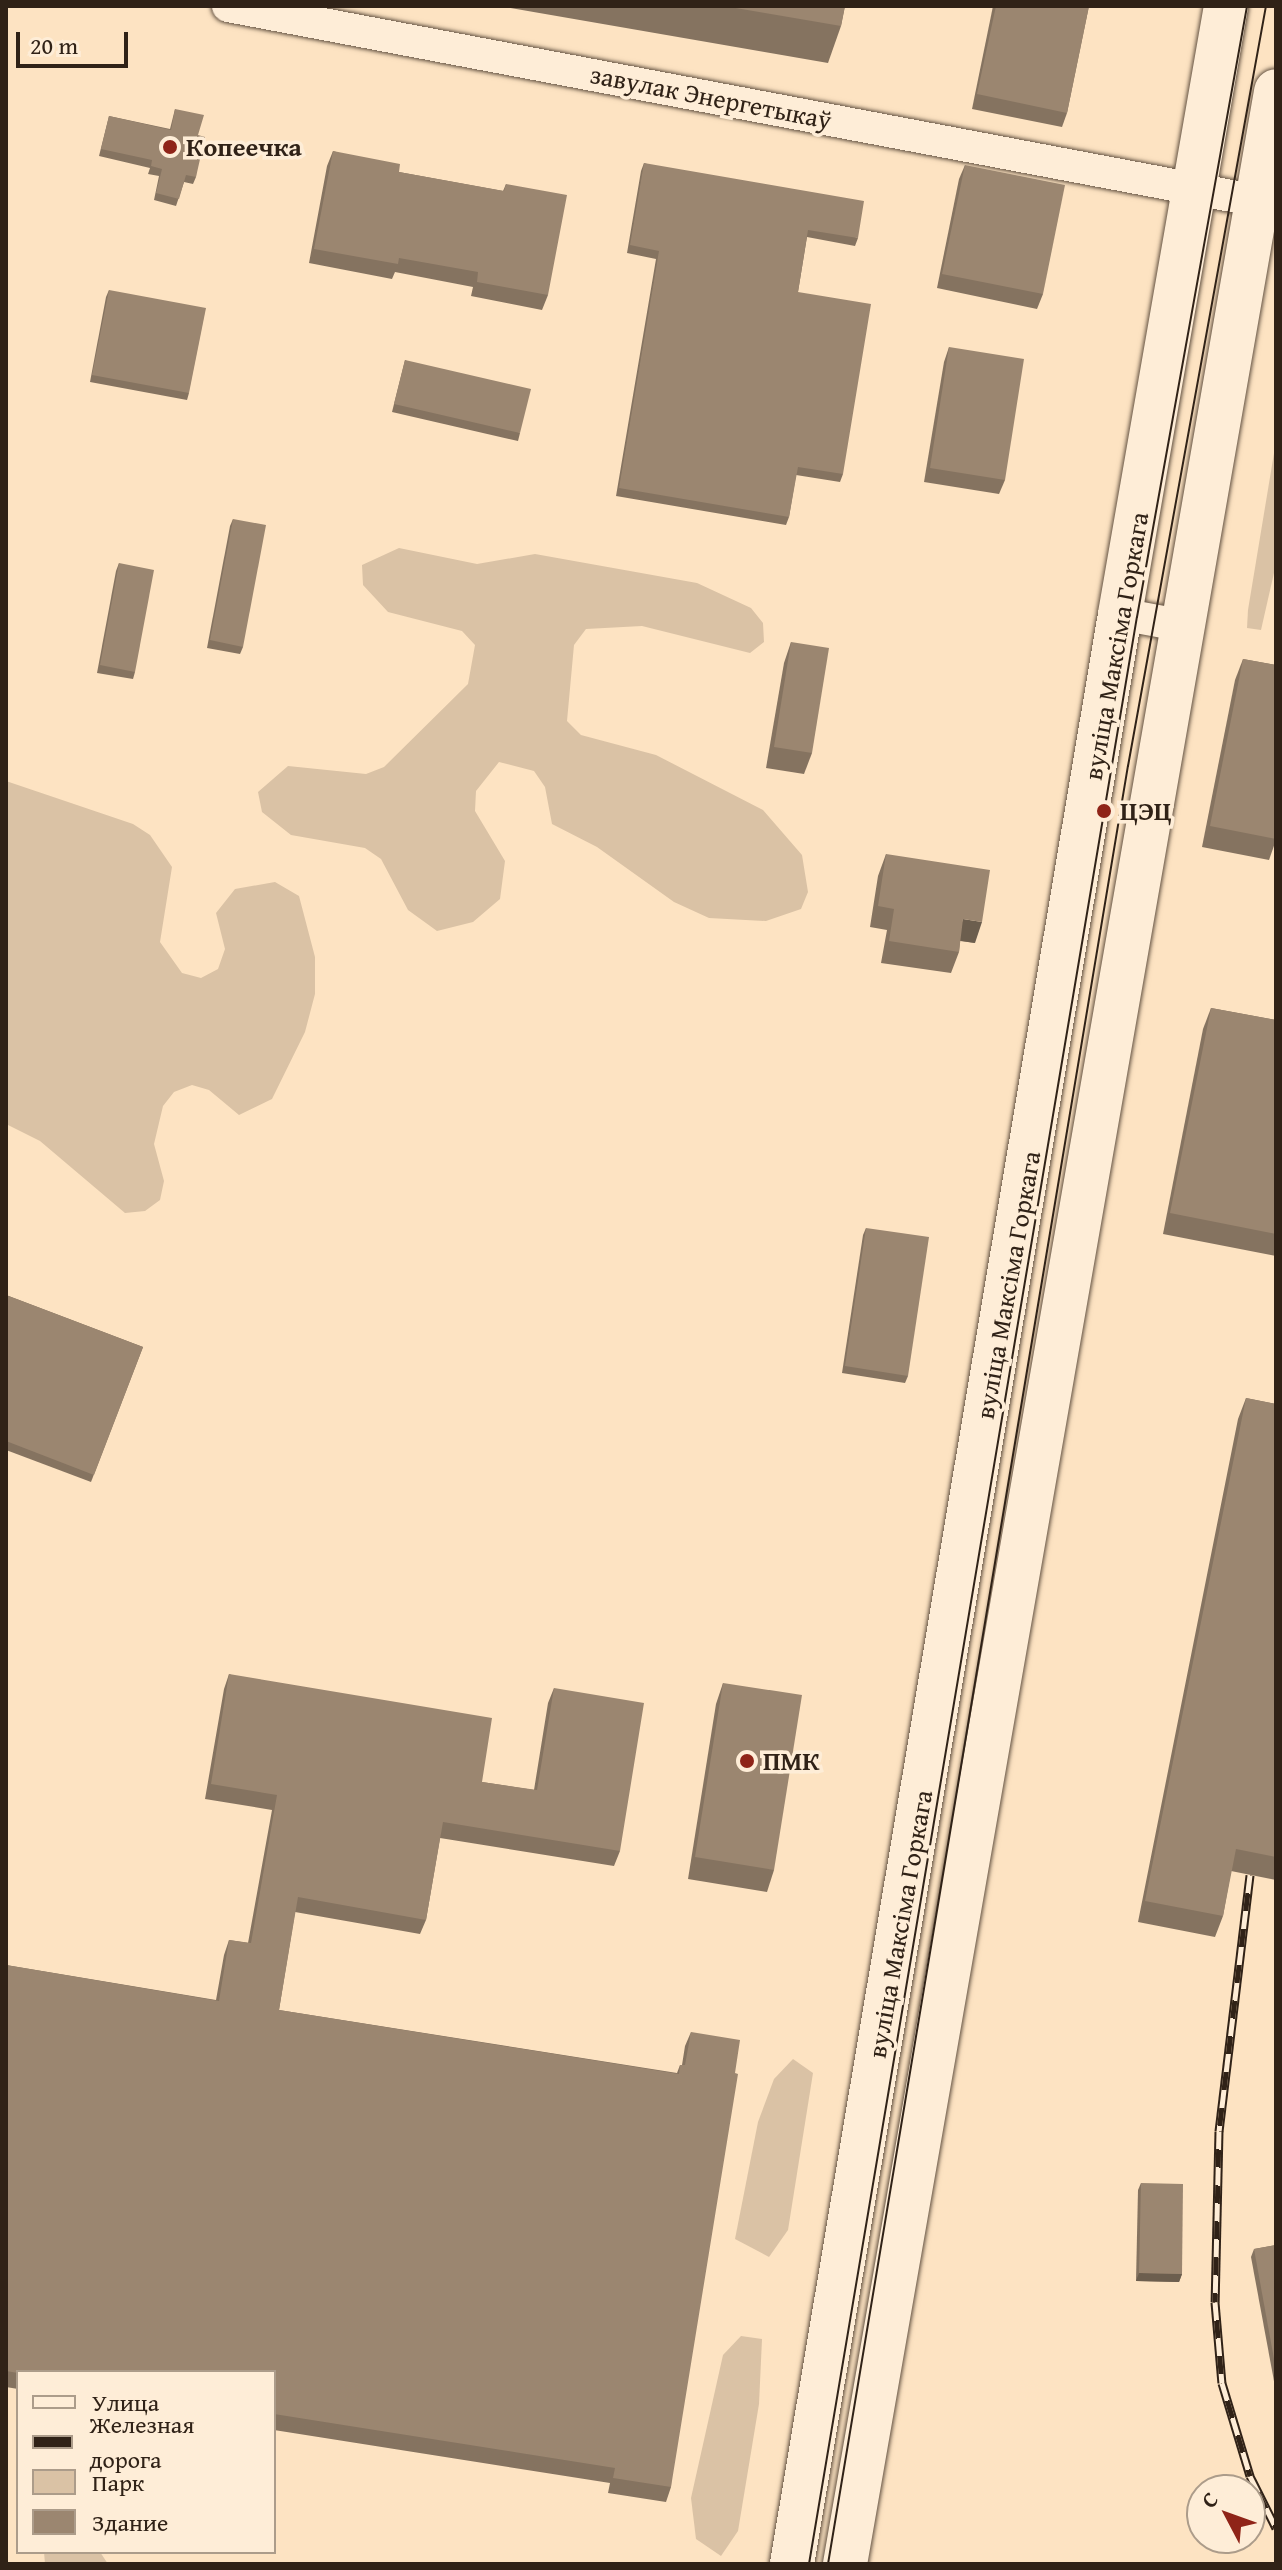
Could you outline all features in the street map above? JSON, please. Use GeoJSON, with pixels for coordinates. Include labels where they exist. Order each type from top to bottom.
{"type":"FeatureCollection","features":[{"type":"Feature","properties":{"kind":"main road","name":"вуліца Максіма Горкага"},"geometry":{"type":"LineString","coordinates":[[792,2564],[1120,614],[1226,6]]}},
{"type":"Feature","properties":{"kind":"main road"},"geometry":{"type":"LineString","coordinates":[[845,2564],[1276,91]]}},
{"type":"Feature","properties":{"kind":"street","name":"завулак Энергетыкаў"},"geometry":{"type":"LineString","coordinates":[[228,6],[1258,201]]}},
{"type":"Feature","properties":{"kind":"street"},"geometry":{"type":"LineString","coordinates":[[1120,614],[1185,626]]}},
{"type":"Feature","properties":{"kind":"green space"},"geometry":{"type":"Polygon","coordinates":[[[1276,441],[1276,564],[1261,630],[1247,628],[1248,610],[1276,441]]]}},
{"type":"Feature","properties":{"kind":"green space"},"geometry":{"type":"Polygon","coordinates":[[[399,548],[477,564],[535,554],[697,583],[751,608],[763,623],[764,642],[750,653],[642,626],[586,629],[574,645],[567,721],[581,735],[656,755],[763,810],[802,855],[808,892],[801,909],[766,921],[709,918],[674,902],[597,847],[552,824],[545,787],[534,771],[499,762],[476,791],[475,811],[505,861],[500,899],[473,922],[437,931],[408,910],[381,859],[365,848],[291,835],[262,812],[258,792],[288,766],[366,774],[384,767],[468,684],[475,645],[462,631],[388,612],[363,585],[362,565],[399,548]]]}},
{"type":"Feature","properties":{"kind":"green space"},"geometry":{"type":"Polygon","coordinates":[[[6,781],[133,824],[150,835],[172,867],[160,942],[182,973],[201,978],[218,969],[225,949],[216,913],[235,889],[275,882],[299,896],[315,957],[315,994],[305,1032],[272,1099],[239,1115],[209,1090],[192,1085],[174,1092],[163,1106],[154,1144],[164,1181],[160,1200],[145,1211],[125,1213],[40,1141],[6,1124],[6,781]]]}},
{"type":"Feature","properties":{"kind":"green space"},"geometry":{"type":"Polygon","coordinates":[[[793,2059],[813,2073],[788,2230],[769,2257],[735,2239],[758,2122],[774,2079],[793,2059]]]}},
{"type":"Feature","properties":{"kind":"green space"},"geometry":{"type":"Polygon","coordinates":[[[741,2336],[762,2339],[759,2404],[738,2531],[721,2556],[696,2539],[691,2498],[723,2355],[741,2336]]]}},
{"type":"Feature","properties":{"kind":"green space"},"geometry":{"type":"Polygon","coordinates":[[[44,2554],[101,2554],[108,2564],[45,2564],[44,2554]]]}},
{"type":"Feature","properties":{"kind":"building"},"geometry":{"type":"Polygon","coordinates":[[[724,6],[845,6],[841,26],[724,6]]]}},
{"type":"Feature","properties":{"kind":"building"},"geometry":{"type":"Polygon","coordinates":[[[996,6],[1089,6],[1067,113],[977,94],[996,6]]]}},
{"type":"Feature","properties":{"kind":"building"},"geometry":{"type":"Polygon","coordinates":[[[175,109],[204,115],[198,135],[205,137],[196,177],[186,175],[179,199],[156,193],[162,169],[151,166],[152,160],[101,149],[109,116],[171,130],[175,109]]]}},
{"type":"Feature","properties":{"kind":"building"},"geometry":{"type":"Polygon","coordinates":[[[333,151],[400,164],[399,172],[504,191],[506,184],[567,195],[548,295],[477,282],[478,272],[399,258],[398,264],[314,249],[333,151]]]}},
{"type":"Feature","properties":{"kind":"building"},"geometry":{"type":"Polygon","coordinates":[[[644,163],[864,201],[858,238],[808,230],[798,292],[871,304],[843,474],[798,467],[789,517],[619,488],[659,251],[630,245],[644,163]]]}},
{"type":"Feature","properties":{"kind":"building"},"geometry":{"type":"Polygon","coordinates":[[[965,165],[1065,185],[1043,294],[942,274],[965,165]]]}},
{"type":"Feature","properties":{"kind":"building"},"geometry":{"type":"Polygon","coordinates":[[[109,290],[206,308],[189,393],[92,375],[109,290]]]}},
{"type":"Feature","properties":{"kind":"building"},"geometry":{"type":"Polygon","coordinates":[[[949,347],[1024,359],[1005,480],[930,468],[949,347]]]}},
{"type":"Feature","properties":{"kind":"building"},"geometry":{"type":"Polygon","coordinates":[[[405,360],[531,389],[520,433],[394,404],[405,360]]]}},
{"type":"Feature","properties":{"kind":"building"},"geometry":{"type":"Polygon","coordinates":[[[233,519],[266,525],[243,647],[210,640],[233,519]]]}},
{"type":"Feature","properties":{"kind":"building"},"geometry":{"type":"Polygon","coordinates":[[[119,563],[154,570],[135,672],[100,665],[119,563]]]}},
{"type":"Feature","properties":{"kind":"building"},"geometry":{"type":"Polygon","coordinates":[[[791,642],[829,648],[812,753],[774,747],[791,642]]]}},
{"type":"Feature","properties":{"kind":"building"},"geometry":{"type":"Polygon","coordinates":[[[1243,659],[1276,665],[1276,839],[1210,826],[1243,659]]]}},
{"type":"Feature","properties":{"kind":"building"},"geometry":{"type":"Polygon","coordinates":[[[886,854],[990,870],[982,922],[963,919],[959,952],[889,941],[894,909],[878,906],[886,854]]]}},
{"type":"Feature","properties":{"kind":"building"},"geometry":{"type":"Polygon","coordinates":[[[1211,1008],[1276,1020],[1276,1234],[1170,1213],[1211,1008]]]}},
{"type":"Feature","properties":{"kind":"building"},"geometry":{"type":"Polygon","coordinates":[[[866,1228],[929,1237],[908,1376],[845,1366],[866,1228]]]}},
{"type":"Feature","properties":{"kind":"building"},"geometry":{"type":"Polygon","coordinates":[[[6,1295],[143,1347],[94,1475],[6,1441],[6,1295]]]}},
{"type":"Feature","properties":{"kind":"building"},"geometry":{"type":"Polygon","coordinates":[[[1246,1398],[1276,1404],[1276,1857],[1236,1849],[1223,1916],[1145,1901],[1246,1398]]]}},
{"type":"Feature","properties":{"kind":"building"},"geometry":{"type":"Polygon","coordinates":[[[229,1674],[492,1718],[482,1782],[537,1790],[554,1688],[644,1703],[620,1851],[443,1822],[426,1920],[298,1897],[279,2010],[679,2074],[680,2065],[685,2065],[691,2032],[740,2040],[735,2073],[738,2074],[671,2487],[613,2478],[615,2468],[276,2414],[276,2370],[6,2371],[6,1965],[219,2001],[229,1940],[251,1943],[277,1795],[211,1784],[229,1674]]]}},
{"type":"Feature","properties":{"kind":"building","name":"ПМК"},"geometry":{"type":"Polygon","coordinates":[[[723,1683],[802,1695],[774,1870],[695,1857],[723,1683]]]}},
{"type":"Feature","properties":{"kind":"building"},"geometry":{"type":"Polygon","coordinates":[[[1141,2183],[1183,2184],[1182,2274],[1139,2273],[1141,2183]]]}},
{"type":"Feature","properties":{"kind":"building"},"geometry":{"type":"Polygon","coordinates":[[[1276,2245],[1276,2370],[1254,2249],[1276,2245]]]}},
{"type":"Feature","properties":{"kind":"tram line"},"geometry":{"type":"LineString","coordinates":[[809,2564],[1137,617],[1247,6]]}},
{"type":"Feature","properties":{"kind":"tram line"},"geometry":{"type":"LineString","coordinates":[[828,2564],[1128,766],[1266,6]]}},
{"type":"Feature","properties":{"kind":"railway"},"geometry":{"type":"LineString","coordinates":[[1250,1875],[1219,2131],[1215,2302],[1222,2383],[1250,2476],[1276,2528]]}},
{"type":"Feature","properties":{"kind":"place","name":"Копеечка"},"geometry":{"type":"Point","coordinates":[170,147]}},
{"type":"Feature","properties":{"kind":"place","name":"ЦЭЦ"},"geometry":{"type":"Point","coordinates":[1104,811]}},
{"type":"Feature","properties":{"kind":"place","name":"ПМК"},"geometry":{"type":"Point","coordinates":[747,1761]}}]}
